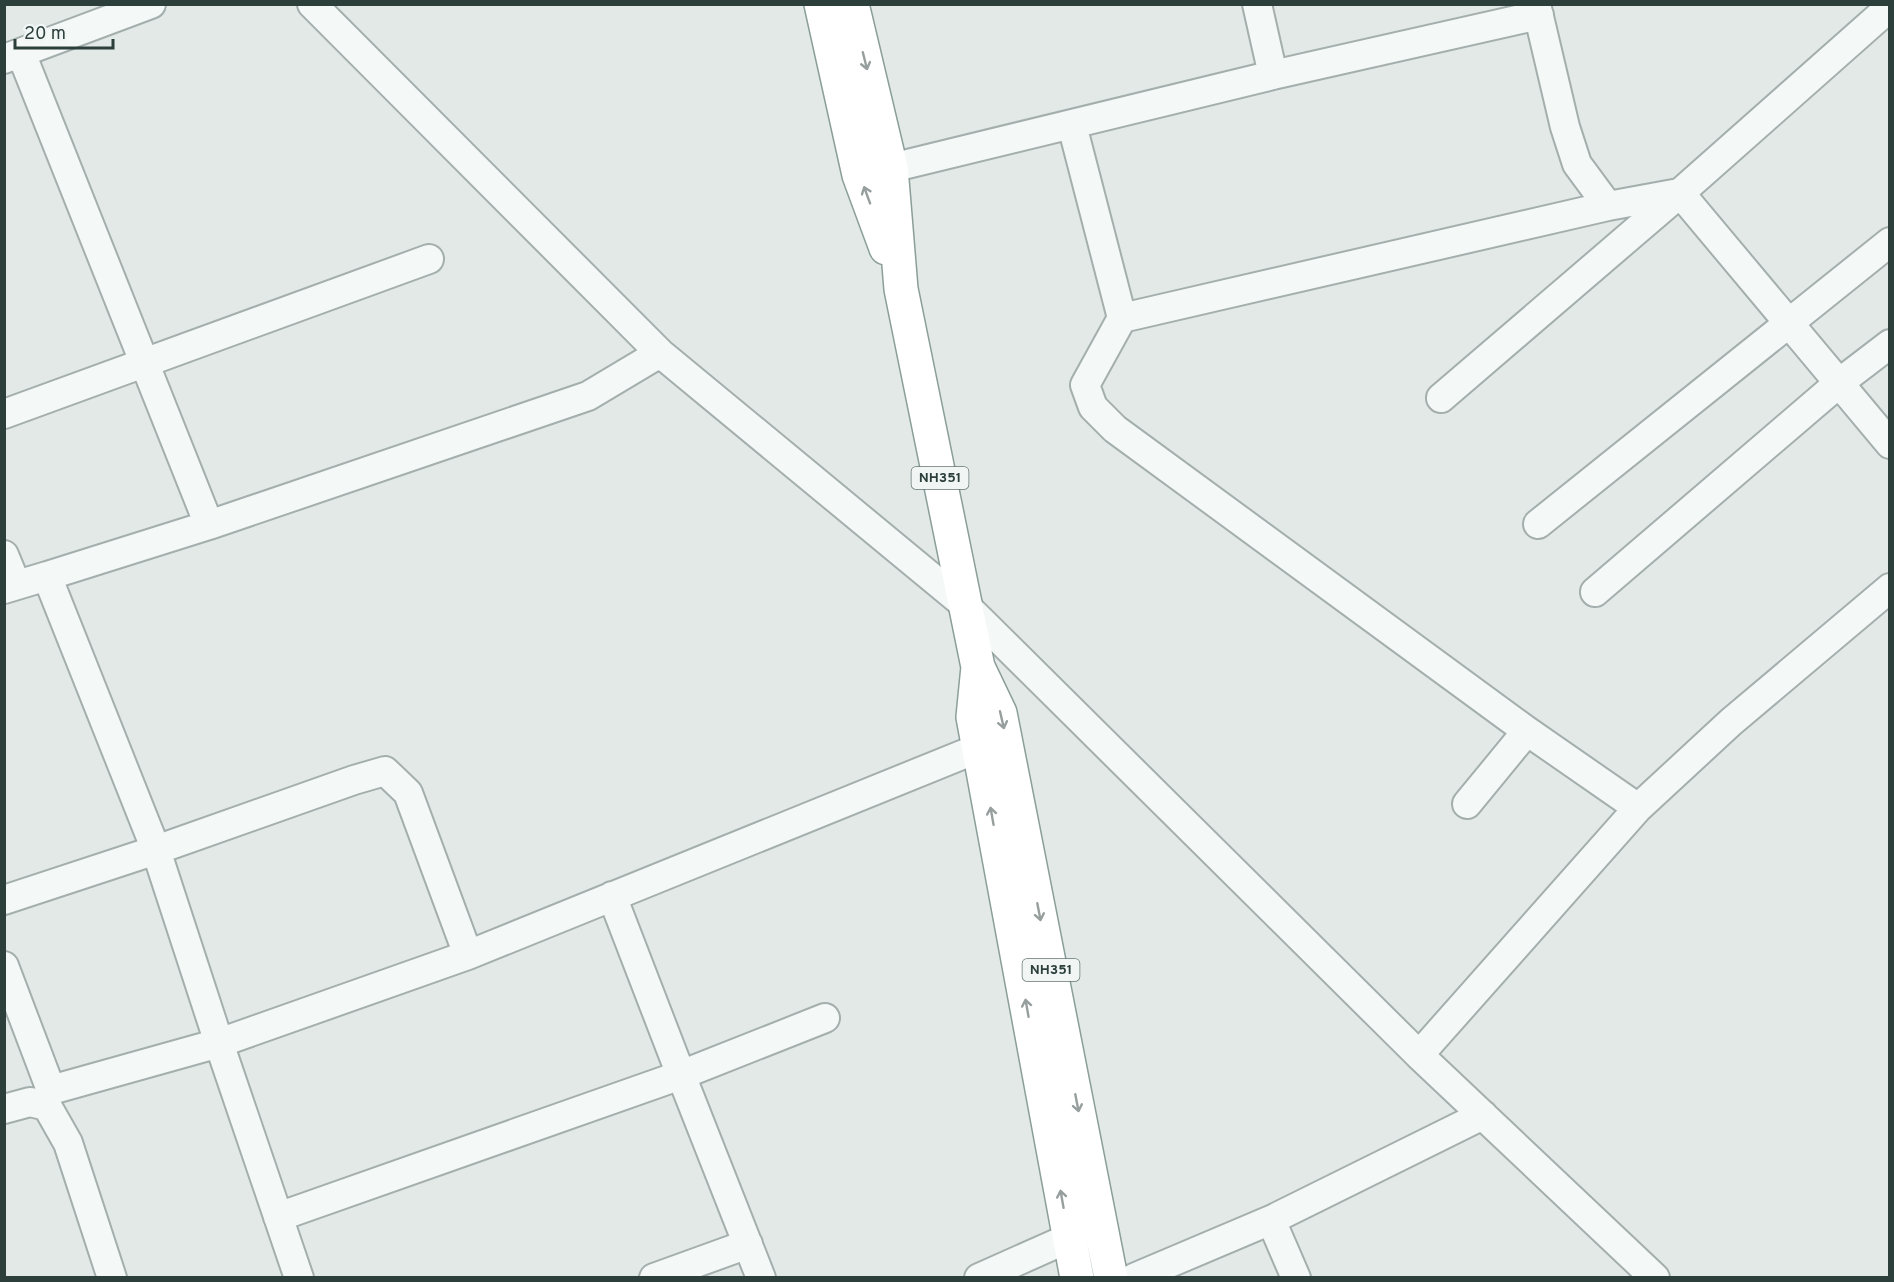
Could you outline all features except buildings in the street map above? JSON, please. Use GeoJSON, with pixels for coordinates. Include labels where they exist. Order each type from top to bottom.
{"type":"FeatureCollection","features":[{"type":"Feature","properties":{"kind":"highway","name":"NH351"},"geometry":{"type":"LineString","coordinates":[[820,4],[860,175],[901,289]]}},
{"type":"Feature","properties":{"kind":"highway","name":"NH351"},"geometry":{"type":"LineString","coordinates":[[852,4],[891,168],[901,289],[978,667],[1000,712],[1109,1268]]}},
{"type":"Feature","properties":{"kind":"highway","name":"NH351"},"geometry":{"type":"LineString","coordinates":[[978,667],[973,717],[1073,1262]]}},
{"type":"Feature","properties":{"kind":"highway"},"geometry":{"type":"LineString","coordinates":[[1073,1262],[1109,1268]]}},
{"type":"Feature","properties":{"kind":"street"},"geometry":{"type":"LineString","coordinates":[[151,4],[13,56],[144,363],[210,525]]}},
{"type":"Feature","properties":{"kind":"street"},"geometry":{"type":"LineString","coordinates":[[312,4],[660,353],[966,605],[1419,1055],[1655,1278]]}},
{"type":"Feature","properties":{"kind":"street"},"geometry":{"type":"LineString","coordinates":[[1257,4],[1273,75]]}},
{"type":"Feature","properties":{"kind":"street"},"geometry":{"type":"LineString","coordinates":[[1441,398],[1680,193],[1890,7]]}},
{"type":"Feature","properties":{"kind":"street"},"geometry":{"type":"LineString","coordinates":[[891,168],[1538,10],[1565,127],[1577,164],[1608,206]]}},
{"type":"Feature","properties":{"kind":"street"},"geometry":{"type":"LineString","coordinates":[[1072,125],[1122,318],[1085,385],[1093,407],[1115,429],[1527,730],[1638,808]]}},
{"type":"Feature","properties":{"kind":"street"},"geometry":{"type":"LineString","coordinates":[[1122,318],[1608,206],[1680,193]]}},
{"type":"Feature","properties":{"kind":"street"},"geometry":{"type":"LineString","coordinates":[[1680,193],[1890,444]]}},
{"type":"Feature","properties":{"kind":"street"},"geometry":{"type":"LineString","coordinates":[[1538,524],[1787,322],[1890,242]]}},
{"type":"Feature","properties":{"kind":"street"},"geometry":{"type":"LineString","coordinates":[[4,414],[429,259]]}},
{"type":"Feature","properties":{"kind":"street"},"geometry":{"type":"LineString","coordinates":[[1595,592],[1839,383],[1890,344]]}},
{"type":"Feature","properties":{"kind":"street"},"geometry":{"type":"LineString","coordinates":[[4,555],[10,587],[47,576],[210,525],[588,396],[660,353]]}},
{"type":"Feature","properties":{"kind":"street"},"geometry":{"type":"LineString","coordinates":[[47,576],[156,850],[299,1278]]}},
{"type":"Feature","properties":{"kind":"street"},"geometry":{"type":"LineString","coordinates":[[1419,1055],[1638,808],[1731,722],[1890,588]]}},
{"type":"Feature","properties":{"kind":"street"},"geometry":{"type":"LineString","coordinates":[[1467,804],[1527,730]]}},
{"type":"Feature","properties":{"kind":"street"},"geometry":{"type":"LineString","coordinates":[[4,966],[51,1090],[219,1043],[468,955],[979,748]]}},
{"type":"Feature","properties":{"kind":"street"},"geometry":{"type":"LineString","coordinates":[[4,900],[385,771],[408,793],[468,955]]}},
{"type":"Feature","properties":{"kind":"street"},"geometry":{"type":"LineString","coordinates":[[612,896],[761,1278]]}},
{"type":"Feature","properties":{"kind":"street"},"geometry":{"type":"LineString","coordinates":[[278,1217],[681,1076],[825,1018]]}},
{"type":"Feature","properties":{"kind":"street"},"geometry":{"type":"LineString","coordinates":[[4,1109],[30,1102],[47,1106],[68,1143],[112,1278]]}},
{"type":"Feature","properties":{"kind":"street"},"geometry":{"type":"LineString","coordinates":[[1134,1278],[1271,1220],[1483,1115]]}},
{"type":"Feature","properties":{"kind":"street"},"geometry":{"type":"LineString","coordinates":[[1271,1220],[1296,1278]]}},
{"type":"Feature","properties":{"kind":"street"},"geometry":{"type":"LineString","coordinates":[[654,1278],[748,1244]]}},
{"type":"Feature","properties":{"kind":"street"},"geometry":{"type":"LineString","coordinates":[[979,1278],[1073,1262]]}}]}
